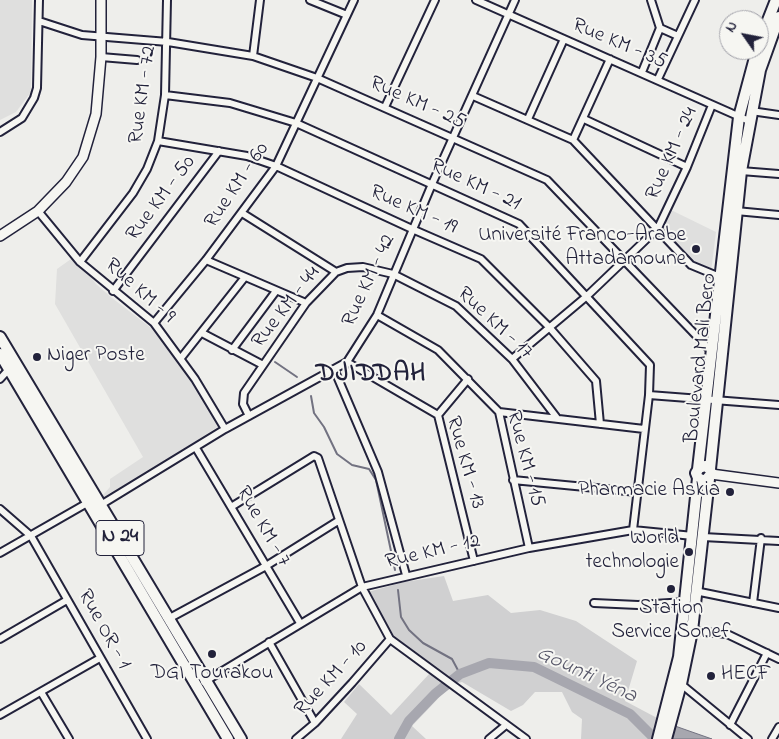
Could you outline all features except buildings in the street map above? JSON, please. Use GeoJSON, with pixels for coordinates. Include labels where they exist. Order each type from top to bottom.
{"type":"FeatureCollection","features":[{"type":"Feature","properties":{"kind":"main road"},"geometry":{"type":"LineString","coordinates":[[0,236],[38,211],[66,182],[83,157],[96,114],[101,57],[100,0]]}},
{"type":"Feature","properties":{"kind":"main road"},"geometry":{"type":"LineString","coordinates":[[769,18],[776,0]]}},
{"type":"Feature","properties":{"kind":"main road","name":"Boulevard Mali Bero"},"geometry":{"type":"LineString","coordinates":[[698,536],[698,474],[712,400],[731,210],[741,171],[746,116],[765,53],[779,17]]}},
{"type":"Feature","properties":{"kind":"main road","name":"Boulevard Mali Bero"},"geometry":{"type":"LineString","coordinates":[[722,305],[720,276],[755,60]]}},
{"type":"Feature","properties":{"kind":"main road","name":"Boulevard Mali Bero"},"geometry":{"type":"LineString","coordinates":[[663,736],[681,684],[692,631],[692,591],[698,536],[710,474],[712,352],[720,321]]}},
{"type":"Feature","properties":{"kind":"main road","name":"N 24"},"geometry":{"type":"LineString","coordinates":[[0,337],[94,505],[168,619],[204,682],[228,739]]}},
{"type":"Feature","properties":{"kind":"main road","name":"N 24"},"geometry":{"type":"LineString","coordinates":[[0,354],[94,505],[219,715],[240,739]]}},
{"type":"Feature","properties":{"kind":"main road"},"geometry":{"type":"LineString","coordinates":[[698,474],[704,466],[710,474],[779,483]]}},
{"type":"Feature","properties":{"kind":"main road","name":"Boulevard Mali Bero"},"geometry":{"type":"LineString","coordinates":[[663,736],[679,657],[686,602],[692,591]]}},
{"type":"Feature","properties":{"kind":"street"},"geometry":{"type":"LineString","coordinates":[[0,132],[22,118],[34,98],[39,0]]}},
{"type":"Feature","properties":{"kind":"street","name":"Rue KM - 72"},"geometry":{"type":"LineString","coordinates":[[80,262],[133,193],[147,169],[158,141],[165,95],[168,42],[167,0]]}},
{"type":"Feature","properties":{"kind":"street"},"geometry":{"type":"LineString","coordinates":[[253,56],[260,0]]}},
{"type":"Feature","properties":{"kind":"street"},"geometry":{"type":"LineString","coordinates":[[310,0],[347,15]]}},
{"type":"Feature","properties":{"kind":"street","name":"Rue KM - 60"},"geometry":{"type":"LineString","coordinates":[[154,323],[206,260],[276,166],[354,0]]}},
{"type":"Feature","properties":{"kind":"street"},"geometry":{"type":"LineString","coordinates":[[385,107],[435,0]]}},
{"type":"Feature","properties":{"kind":"street","name":"Rue KM - 35"},"geometry":{"type":"LineString","coordinates":[[476,0],[658,79],[712,105],[746,116],[779,115]]}},
{"type":"Feature","properties":{"kind":"street","name":"Rue KM - 42"},"geometry":{"type":"LineString","coordinates":[[348,362],[377,315],[412,229],[515,0]]}},
{"type":"Feature","properties":{"kind":"street"},"geometry":{"type":"LineString","coordinates":[[642,72],[660,28],[651,0]]}},
{"type":"Feature","properties":{"kind":"street"},"geometry":{"type":"LineString","coordinates":[[658,79],[695,0]]}},
{"type":"Feature","properties":{"kind":"street","name":"Rue KM - 25"},"geometry":{"type":"LineString","coordinates":[[39,21],[78,34],[168,42],[253,56],[317,78],[550,182],[712,352]]}},
{"type":"Feature","properties":{"kind":"street"},"geometry":{"type":"LineString","coordinates":[[660,28],[678,36]]}},
{"type":"Feature","properties":{"kind":"street"},"geometry":{"type":"LineString","coordinates":[[528,119],[564,38]]}},
{"type":"Feature","properties":{"kind":"street"},"geometry":{"type":"LineString","coordinates":[[101,57],[136,60]]}},
{"type":"Feature","properties":{"kind":"street"},"geometry":{"type":"LineString","coordinates":[[573,140],[610,59]]}},
{"type":"Feature","properties":{"kind":"street","name":"Rue KM - 21"},"geometry":{"type":"LineString","coordinates":[[165,95],[237,104],[296,123],[517,222],[650,365],[649,395],[633,530]]}},
{"type":"Feature","properties":{"kind":"street"},"geometry":{"type":"LineString","coordinates":[[473,96],[573,140],[658,228],[691,266],[720,276]]}},
{"type":"Feature","properties":{"kind":"street","name":"Rue KM - 24"},"geometry":{"type":"LineString","coordinates":[[512,359],[587,296],[658,228],[687,167],[712,105]]}},
{"type":"Feature","properties":{"kind":"street"},"geometry":{"type":"LineString","coordinates":[[584,119],[687,167]]}},
{"type":"Feature","properties":{"kind":"street","name":"Rue KM - 19"},"geometry":{"type":"LineString","coordinates":[[158,141],[247,156],[276,166],[488,264],[549,327],[596,381],[600,424]]}},
{"type":"Feature","properties":{"kind":"street","name":"Rue KM - 50"},"geometry":{"type":"LineString","coordinates":[[113,291],[219,151]]}},
{"type":"Feature","properties":{"kind":"street"},"geometry":{"type":"LineString","coordinates":[[741,171],[779,174]]}},
{"type":"Feature","properties":{"kind":"street"},"geometry":{"type":"LineString","coordinates":[[731,210],[779,216]]}},
{"type":"Feature","properties":{"kind":"street","name":"Rue KM - 9"},"geometry":{"type":"LineString","coordinates":[[38,211],[80,262],[154,323],[181,358],[225,430]]}},
{"type":"Feature","properties":{"kind":"street"},"geometry":{"type":"LineString","coordinates":[[242,213],[336,272]]}},
{"type":"Feature","properties":{"kind":"street"},"geometry":{"type":"LineString","coordinates":[[206,260],[306,303]]}},
{"type":"Feature","properties":{"kind":"street","name":"Rue KM - 44"},"geometry":{"type":"LineString","coordinates":[[249,416],[243,404],[244,393],[306,303],[336,272],[347,268],[362,267],[393,274]]}},
{"type":"Feature","properties":{"kind":"street","name":"Rue KM - 17"},"geometry":{"type":"LineString","coordinates":[[393,274],[450,302],[512,359],[557,418]]}},
{"type":"Feature","properties":{"kind":"street"},"geometry":{"type":"LineString","coordinates":[[181,358],[202,334],[245,277]]}},
{"type":"Feature","properties":{"kind":"street"},"geometry":{"type":"LineString","coordinates":[[232,350],[276,291]]}},
{"type":"Feature","properties":{"kind":"street","name":"Rue KM - 15"},"geometry":{"type":"LineString","coordinates":[[377,315],[438,350],[499,412],[530,548]]}},
{"type":"Feature","properties":{"kind":"street"},"geometry":{"type":"LineString","coordinates":[[202,334],[263,365]]}},
{"type":"Feature","properties":{"kind":"street"},"geometry":{"type":"LineString","coordinates":[[0,553],[94,505],[249,416],[348,362]]}},
{"type":"Feature","properties":{"kind":"street","name":"Rue KM - 13"},"geometry":{"type":"LineString","coordinates":[[348,362],[438,415],[474,561]]}},
{"type":"Feature","properties":{"kind":"street"},"geometry":{"type":"LineString","coordinates":[[0,379],[10,368]]}},
{"type":"Feature","properties":{"kind":"street"},"geometry":{"type":"LineString","coordinates":[[334,369],[378,472],[406,575]]}},
{"type":"Feature","properties":{"kind":"street"},"geometry":{"type":"LineString","coordinates":[[438,415],[468,380]]}},
{"type":"Feature","properties":{"kind":"street"},"geometry":{"type":"LineString","coordinates":[[649,395],[779,405]]}},
{"type":"Feature","properties":{"kind":"street"},"geometry":{"type":"LineString","coordinates":[[499,412],[644,429]]}},
{"type":"Feature","properties":{"kind":"street","name":"Rue KM - 7"},"geometry":{"type":"LineString","coordinates":[[196,448],[300,623]]}},
{"type":"Feature","properties":{"kind":"street"},"geometry":{"type":"LineString","coordinates":[[231,507],[314,456],[318,458],[362,587],[390,639],[526,739]]}},
{"type":"Feature","properties":{"kind":"street"},"geometry":{"type":"LineString","coordinates":[[513,480],[637,492]]}},
{"type":"Feature","properties":{"kind":"street"},"geometry":{"type":"LineString","coordinates":[[0,509],[32,536]]}},
{"type":"Feature","properties":{"kind":"street"},"geometry":{"type":"LineString","coordinates":[[168,619],[266,566],[338,520]]}},
{"type":"Feature","properties":{"kind":"street","name":"Rue KM - 12"},"geometry":{"type":"LineString","coordinates":[[204,682],[362,587],[406,575],[530,548],[633,530],[779,541]]}},
{"type":"Feature","properties":{"kind":"street","name":"Rue OR - 1"},"geometry":{"type":"LineString","coordinates":[[32,536],[146,739]]}},
{"type":"Feature","properties":{"kind":"street"},"geometry":{"type":"LineString","coordinates":[[753,603],[761,539]]}},
{"type":"Feature","properties":{"kind":"street"},"geometry":{"type":"LineString","coordinates":[[692,591],[779,608]]}},
{"type":"Feature","properties":{"kind":"street"},"geometry":{"type":"LineString","coordinates":[[0,639],[67,600]]}},
{"type":"Feature","properties":{"kind":"street"},"geometry":{"type":"LineString","coordinates":[[594,604],[638,605],[686,602]]}},
{"type":"Feature","properties":{"kind":"street"},"geometry":{"type":"LineString","coordinates":[[692,631],[723,632],[779,659]]}},
{"type":"Feature","properties":{"kind":"street","name":"Rue KM - 10"},"geometry":{"type":"LineString","coordinates":[[296,739],[315,723],[390,639]]}},
{"type":"Feature","properties":{"kind":"street"},"geometry":{"type":"LineString","coordinates":[[269,642],[315,723]]}},
{"type":"Feature","properties":{"kind":"street"},"geometry":{"type":"LineString","coordinates":[[730,725],[767,653]]}},
{"type":"Feature","properties":{"kind":"street"},"geometry":{"type":"LineString","coordinates":[[0,715],[100,658]]}},
{"type":"Feature","properties":{"kind":"street"},"geometry":{"type":"LineString","coordinates":[[681,684],[748,739]]}},
{"type":"Feature","properties":{"kind":"street"},"geometry":{"type":"LineString","coordinates":[[41,692],[68,739]]}},
{"type":"Feature","properties":{"kind":"street"},"geometry":{"type":"LineString","coordinates":[[489,739],[506,725]]}},
{"type":"Feature","properties":{"kind":"street"},"geometry":{"type":"LineString","coordinates":[[772,739],[779,726]]}},
{"type":"Feature","properties":{"kind":"shaded area"},"geometry":{"type":"Polygon","coordinates":[[[0,0],[32,0],[31,92],[16,112],[0,120],[0,0]]]}},
{"type":"Feature","properties":{"kind":"shaded area","name":"Université Franco-Arabe Attadamoune"},"geometry":{"type":"Polygon","coordinates":[[[671,210],[716,232],[711,272],[693,266],[662,231],[671,210]]]}},
{"type":"Feature","properties":{"kind":"shaded area"},"geometry":{"type":"Polygon","coordinates":[[[71,259],[80,262],[96,284],[163,337],[179,364],[204,397],[219,426],[105,500],[102,496],[110,487],[110,479],[143,457],[55,304],[57,269],[71,259]]]}},
{"type":"Feature","properties":{"kind":"shaded area"},"geometry":{"type":"Polygon","coordinates":[[[444,576],[453,601],[488,595],[511,613],[540,610],[576,621],[637,661],[625,701],[659,719],[653,739],[581,739],[582,719],[572,712],[562,692],[535,692],[523,705],[511,711],[462,682],[451,685],[412,726],[426,739],[341,739],[357,714],[344,702],[359,684],[391,715],[430,673],[394,644],[368,592],[404,582],[444,576]]]}},
{"type":"Feature","properties":{"kind":"shaded area"},"geometry":{"type":"Polygon","coordinates":[[[675,726],[692,732],[712,739],[670,739],[675,726]]]}},
{"type":"Feature","properties":{"kind":"waterway"},"geometry":{"type":"LineString","coordinates":[[275,362],[297,377]]}},
{"type":"Feature","properties":{"kind":"waterway"},"geometry":{"type":"LineString","coordinates":[[311,396],[314,413],[324,427],[337,454],[352,465],[369,469],[376,480],[395,570]]}},
{"type":"Feature","properties":{"kind":"waterway"},"geometry":{"type":"LineString","coordinates":[[398,590],[401,617],[409,630],[423,643],[452,659],[460,674]]}},
{"type":"Feature","properties":{"kind":"waterway","name":"Gounti Yéna"},"geometry":{"type":"LineString","coordinates":[[399,739],[409,721],[435,694],[460,674],[489,663],[534,667],[630,714],[652,736],[662,739]]}},
{"type":"Feature","properties":{"kind":"place","name":"Université Franco-Arabe Attadamoune"},"geometry":{"type":"Point","coordinates":[696,249]}},
{"type":"Feature","properties":{"kind":"place","name":"Niger Poste"},"geometry":{"type":"Point","coordinates":[37,357]}},
{"type":"Feature","properties":{"kind":"place","name":"Pharmacie Askia"},"geometry":{"type":"Point","coordinates":[730,492]}},
{"type":"Feature","properties":{"kind":"place","name":"World technologie"},"geometry":{"type":"Point","coordinates":[689,552]}},
{"type":"Feature","properties":{"kind":"place","name":"Station Service Sonef"},"geometry":{"type":"Point","coordinates":[671,589]}},
{"type":"Feature","properties":{"kind":"place","name":"DGI Tourakou"},"geometry":{"type":"Point","coordinates":[212,654]}},
{"type":"Feature","properties":{"kind":"place","name":"HECF"},"geometry":{"type":"Point","coordinates":[711,676]}},
{"type":"Feature","properties":{"kind":"district","name":"DJIDDAH"},"geometry":{"type":"Point","coordinates":[371,376]}}]}
